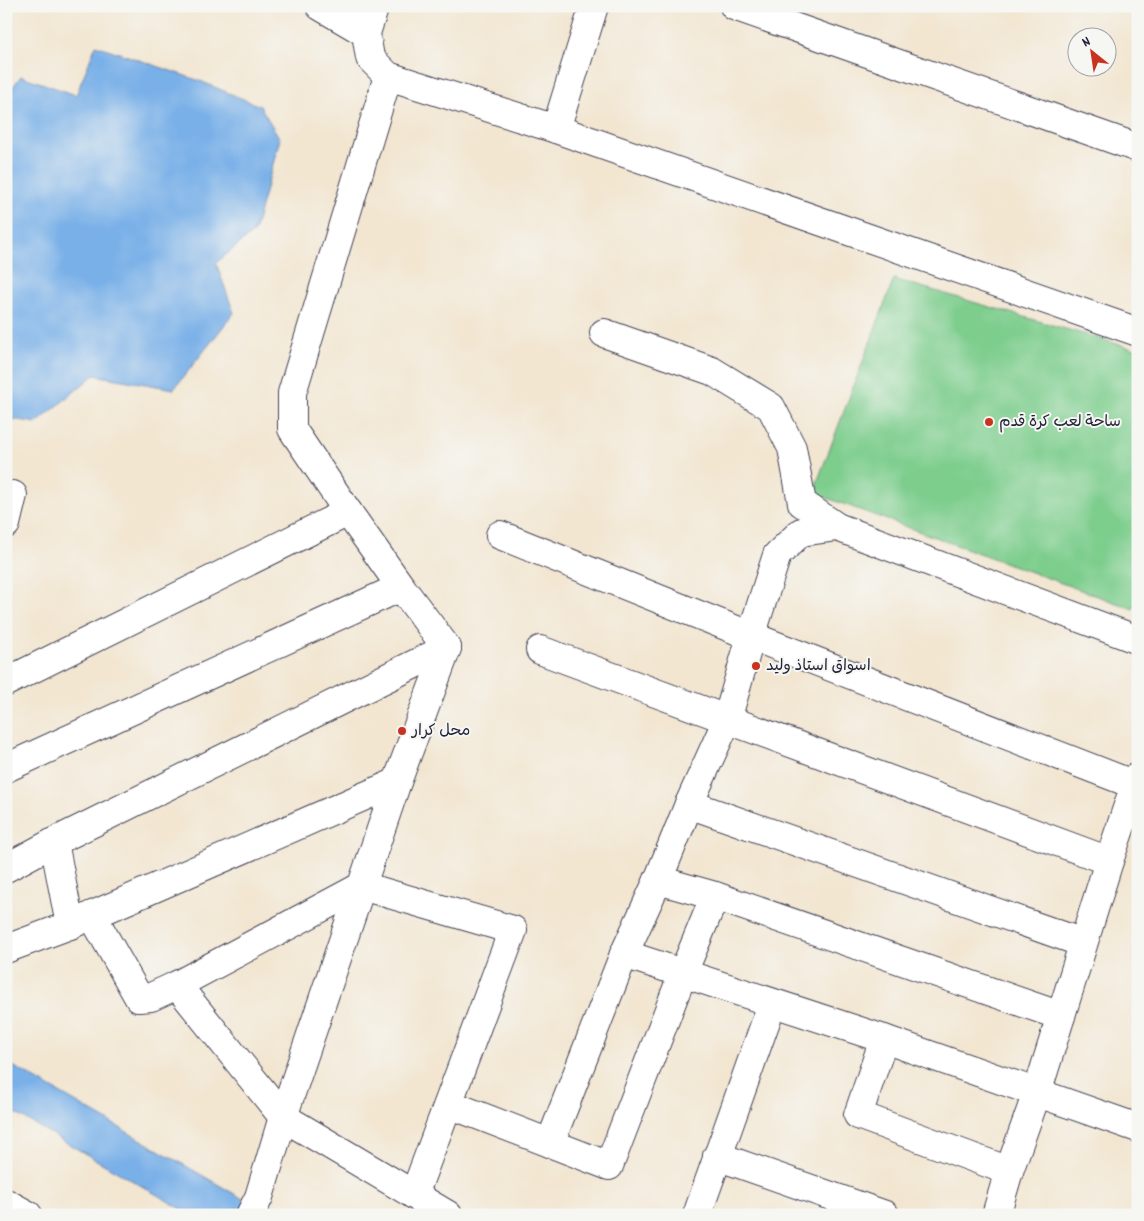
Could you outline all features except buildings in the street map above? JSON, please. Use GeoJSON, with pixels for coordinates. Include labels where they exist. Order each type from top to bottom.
{"type":"FeatureCollection","features":[{"type":"Feature","properties":{"kind":"main road"},"geometry":{"type":"LineString","coordinates":[[320,6],[366,33]]}},
{"type":"Feature","properties":{"kind":"main road"},"geometry":{"type":"LineString","coordinates":[[375,6],[366,33],[370,58],[388,76],[556,129],[1138,332]]}},
{"type":"Feature","properties":{"kind":"main road"},"geometry":{"type":"LineString","coordinates":[[556,129],[594,6]]}},
{"type":"Feature","properties":{"kind":"main road"},"geometry":{"type":"LineString","coordinates":[[734,6],[1138,148]]}},
{"type":"Feature","properties":{"kind":"main road"},"geometry":{"type":"LineString","coordinates":[[388,76],[292,393],[292,429],[401,587],[448,648]]}},
{"type":"Feature","properties":{"kind":"main road"},"geometry":{"type":"LineString","coordinates":[[604,332],[712,371],[771,407],[792,448],[802,503],[837,527],[1138,640]]}},
{"type":"Feature","properties":{"kind":"main road"},"geometry":{"type":"LineString","coordinates":[[6,524],[14,495]]}},
{"type":"Feature","properties":{"kind":"main road"},"geometry":{"type":"LineString","coordinates":[[6,682],[348,512]]}},
{"type":"Feature","properties":{"kind":"main road"},"geometry":{"type":"LineString","coordinates":[[550,1142],[624,954],[727,720],[777,555],[801,532],[837,527]]}},
{"type":"Feature","properties":{"kind":"main road"},"geometry":{"type":"LineString","coordinates":[[500,535],[751,636],[1136,781],[996,1215]]}},
{"type":"Feature","properties":{"kind":"main road"},"geometry":{"type":"LineString","coordinates":[[6,768],[401,587]]}},
{"type":"Feature","properties":{"kind":"main road"},"geometry":{"type":"LineString","coordinates":[[255,1206],[283,1117],[397,782],[448,648]]}},
{"type":"Feature","properties":{"kind":"main road"},"geometry":{"type":"LineString","coordinates":[[6,868],[54,842],[448,648]]}},
{"type":"Feature","properties":{"kind":"main road"},"geometry":{"type":"LineString","coordinates":[[540,650],[1109,861]]}},
{"type":"Feature","properties":{"kind":"main road"},"geometry":{"type":"LineString","coordinates":[[6,949],[81,920],[397,782]]}},
{"type":"Feature","properties":{"kind":"main road"},"geometry":{"type":"LineString","coordinates":[[689,804],[1083,943]]}},
{"type":"Feature","properties":{"kind":"main road"},"geometry":{"type":"LineString","coordinates":[[54,842],[81,920],[139,998],[151,997],[177,985],[362,886],[513,930],[414,1195]]}},
{"type":"Feature","properties":{"kind":"main road"},"geometry":{"type":"LineString","coordinates":[[658,880],[714,896],[1061,1016]]}},
{"type":"Feature","properties":{"kind":"main road"},"geometry":{"type":"LineString","coordinates":[[449,1104],[608,1166],[714,896]]}},
{"type":"Feature","properties":{"kind":"main road"},"geometry":{"type":"LineString","coordinates":[[624,954],[772,1004],[884,1039],[1138,1128]]}},
{"type":"Feature","properties":{"kind":"main road"},"geometry":{"type":"LineString","coordinates":[[177,985],[283,1117],[448,1215]]}},
{"type":"Feature","properties":{"kind":"main road"},"geometry":{"type":"LineString","coordinates":[[698,1215],[717,1156],[772,1004]]}},
{"type":"Feature","properties":{"kind":"main road"},"geometry":{"type":"LineString","coordinates":[[884,1039],[858,1116],[1009,1171]]}},
{"type":"Feature","properties":{"kind":"main road"},"geometry":{"type":"LineString","coordinates":[[717,1156],[885,1215]]}},
{"type":"Feature","properties":{"kind":"main road"},"geometry":{"type":"LineString","coordinates":[[6,1202],[28,1215]]}},
{"type":"Feature","properties":{"kind":"green space","name":"ساحة لعب كرة قدم"},"geometry":{"type":"Polygon","coordinates":[[[894,279],[1138,350],[1138,594],[1133,609],[813,493],[894,279]]]}},
{"type":"Feature","properties":{"kind":"water"},"geometry":{"type":"Polygon","coordinates":[[[96,45],[200,81],[260,106],[280,139],[254,232],[216,263],[234,313],[174,389],[94,375],[37,423],[6,418],[6,96],[21,76],[76,95],[96,45]]]}},
{"type":"Feature","properties":{"kind":"water"},"geometry":{"type":"Polygon","coordinates":[[[6,1062],[271,1215],[192,1215],[6,1108],[6,1062]]]}},
{"type":"Feature","properties":{"kind":"place","name":"ساحة لعب كرة قدم"},"geometry":{"type":"Point","coordinates":[989,422]}},
{"type":"Feature","properties":{"kind":"place","name":"اسواق استاذ وليد"},"geometry":{"type":"Point","coordinates":[756,666]}},
{"type":"Feature","properties":{"kind":"place","name":"محل كرار"},"geometry":{"type":"Point","coordinates":[402,731]}}]}
